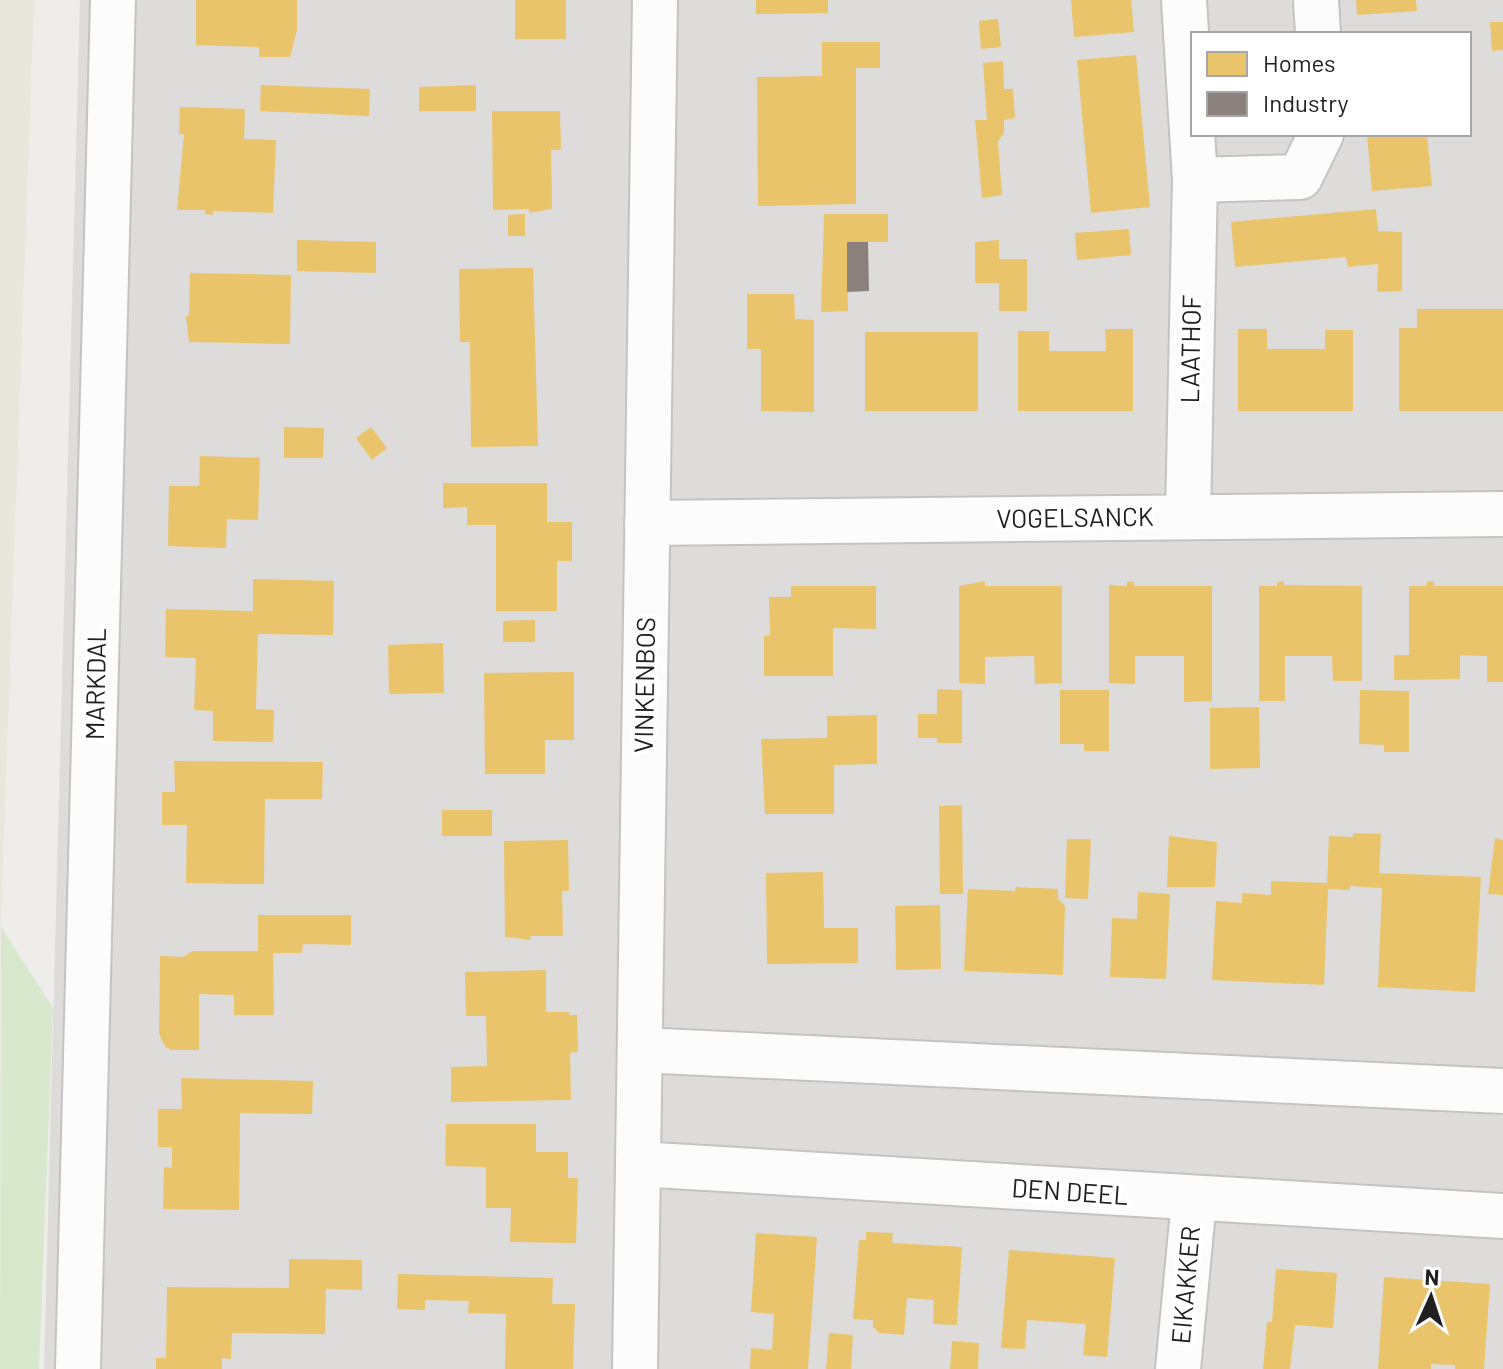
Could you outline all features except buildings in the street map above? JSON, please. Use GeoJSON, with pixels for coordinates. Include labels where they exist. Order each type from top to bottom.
{"type":"FeatureCollection","features":[{"type":"Feature","properties":{"kind":"street","name":"MARKDAL"},"geometry":{"type":"LineString","coordinates":[[78,1369],[113,0]]}},
{"type":"Feature","properties":{"kind":"street","name":"VINKENBOS"},"geometry":{"type":"LineString","coordinates":[[635,1369],[655,0]]}},
{"type":"Feature","properties":{"kind":"street","name":"LAATHOF"},"geometry":{"type":"LineString","coordinates":[[1184,0],[1191,115]]}},
{"type":"Feature","properties":{"kind":"street"},"geometry":{"type":"LineString","coordinates":[[1316,0],[1318,32]]}},
{"type":"Feature","properties":{"kind":"street","name":"LAATHOF"},"geometry":{"type":"LineString","coordinates":[[1188,517],[1195,180],[1192,136]]}},
{"type":"Feature","properties":{"kind":"street"},"geometry":{"type":"LineString","coordinates":[[1195,180],[1300,177],[1320,136]]}},
{"type":"Feature","properties":{"kind":"street","name":"VOGELSANCK"},"geometry":{"type":"LineString","coordinates":[[647,523],[1503,514]]}},
{"type":"Feature","properties":{"kind":"street"},"geometry":{"type":"LineString","coordinates":[[640,1050],[1503,1091]]}},
{"type":"Feature","properties":{"kind":"street","name":"DEN DEEL"},"geometry":{"type":"LineString","coordinates":[[638,1164],[1194,1200],[1503,1216]]}},
{"type":"Feature","properties":{"kind":"street","name":"EIKAKKER"},"geometry":{"type":"LineString","coordinates":[[1178,1369],[1194,1200]]}},
{"type":"Feature","properties":{"kind":"shaded area"},"geometry":{"type":"Polygon","coordinates":[[[0,0],[34,0],[0,944],[0,0]]]}},
{"type":"Feature","properties":{"kind":"shaded area"},"geometry":{"type":"Polygon","coordinates":[[[80,0],[1503,0],[1503,1369],[44,1369],[80,0]]]}},
{"type":"Feature","properties":{"kind":"green space"},"geometry":{"type":"Polygon","coordinates":[[[1,927],[53,1008],[39,1369],[0,1369],[1,927]]]}}]}
